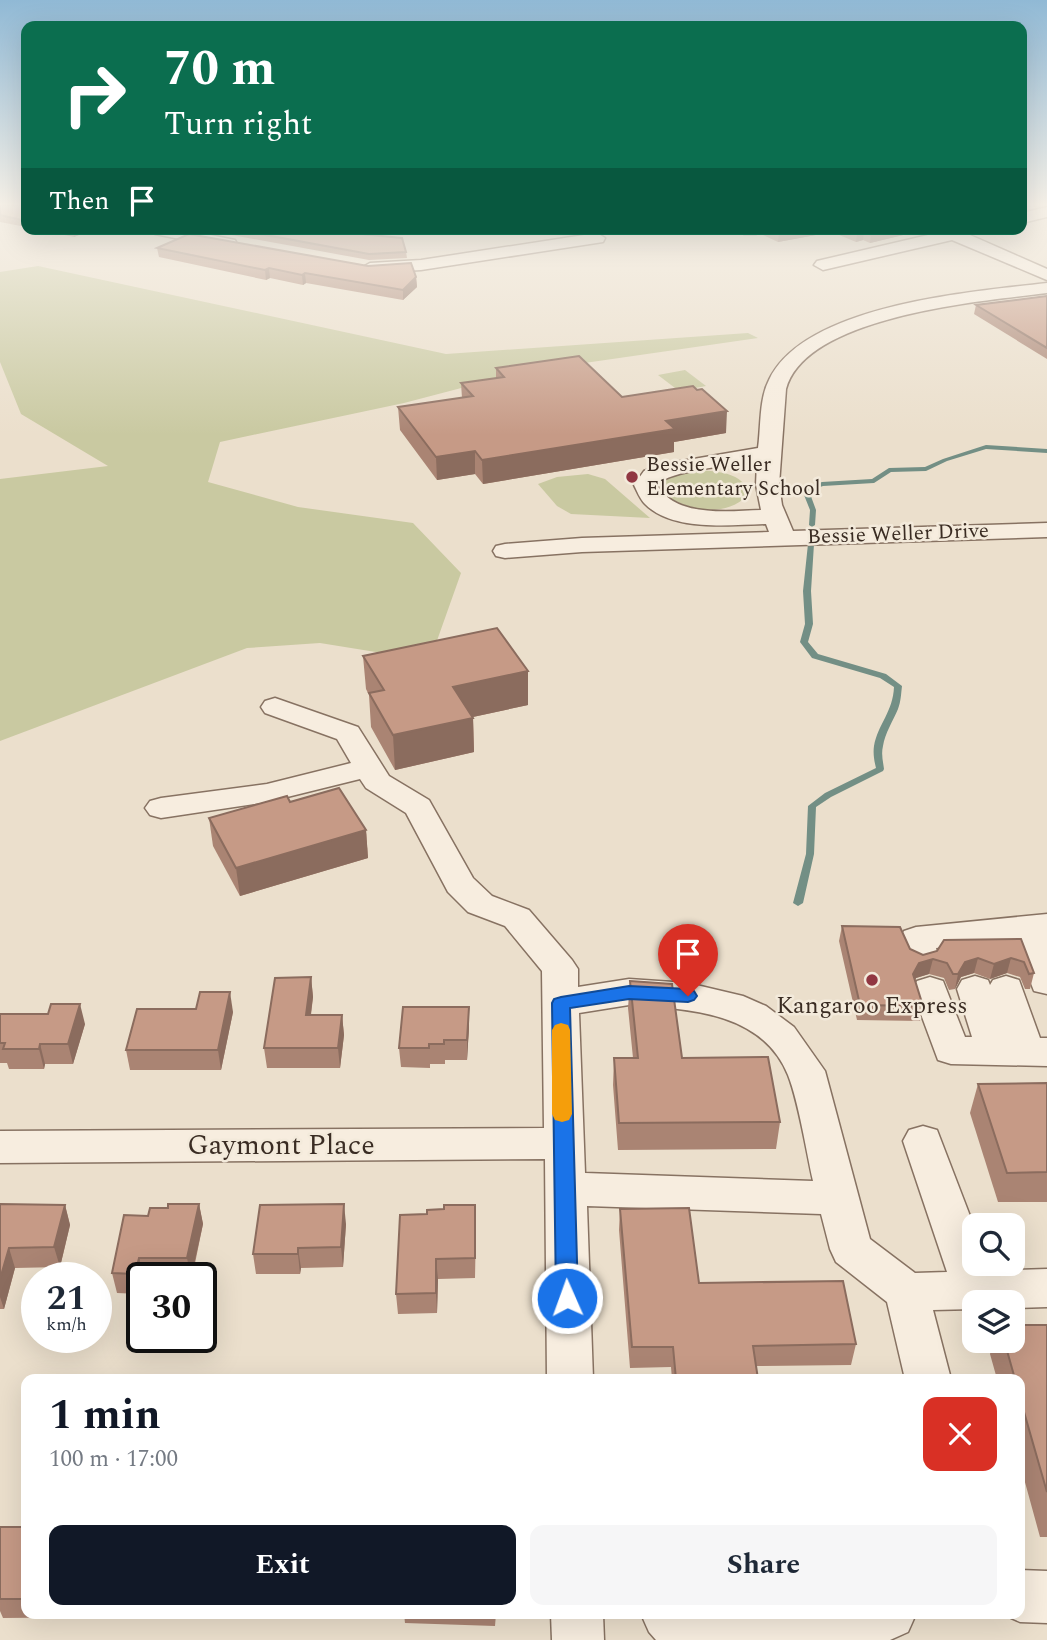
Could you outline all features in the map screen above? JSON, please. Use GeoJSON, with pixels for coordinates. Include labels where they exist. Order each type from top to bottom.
{"type":"FeatureCollection","features":[{"type":"Feature","properties":{"kind":"street","name":"Bessie Weller Drive"},"geometry":{"type":"LineString","coordinates":[[1047,288],[905,310],[854,325],[818,342],[793,360],[778,381],[769,453],[768,494],[780,528],[1047,530]]}},
{"type":"Feature","properties":{"kind":"street"},"geometry":{"type":"LineString","coordinates":[[769,453],[672,470],[652,476],[645,485],[648,496],[659,505],[679,513],[780,528]]}},
{"type":"Feature","properties":{"kind":"street"},"geometry":{"type":"LineString","coordinates":[[505,551],[780,528]]}},
{"type":"Feature","properties":{"kind":"street"},"geometry":{"type":"LineString","coordinates":[[275,707],[348,733],[377,782],[418,807],[460,884],[480,904],[517,918],[561,986],[562,1143],[570,1374]]}},
{"type":"Feature","properties":{"kind":"street"},"geometry":{"type":"LineString","coordinates":[[161,808],[267,793],[369,768]]}},
{"type":"Feature","properties":{"kind":"street"},"geometry":{"type":"LineString","coordinates":[[982,958],[1023,1052],[951,1050],[916,939],[982,958],[1037,926],[1047,982]]}},
{"type":"Feature","properties":{"kind":"street"},"geometry":{"type":"LineString","coordinates":[[561,986],[671,994],[730,1005],[760,1019],[793,1050],[806,1071],[851,1249],[907,1292],[927,1374]]}},
{"type":"Feature","properties":{"kind":"street"},"geometry":{"type":"LineString","coordinates":[[923,1141],[975,1290],[1047,1288]]}},
{"type":"Feature","properties":{"kind":"street","name":"Gaymont Place"},"geometry":{"type":"LineString","coordinates":[[0,1147],[562,1143]]}},
{"type":"Feature","properties":{"kind":"street"},"geometry":{"type":"LineString","coordinates":[[564,1189],[840,1198]]}},
{"type":"Feature","properties":{"kind":"street"},"geometry":{"type":"LineString","coordinates":[[907,1292],[962,1290]]}},
{"type":"Feature","properties":{"kind":"street"},"geometry":{"type":"LineString","coordinates":[[1025,1596],[1047,1597]]}},
{"type":"Feature","properties":{"kind":"street"},"geometry":{"type":"LineString","coordinates":[[577,1619],[578,1640]]}},
{"type":"Feature","properties":{"kind":"street"},"geometry":{"type":"LineString","coordinates":[[672,1619],[679,1627],[699,1639],[814,1635],[872,1619]]}},
{"type":"Feature","properties":{"kind":"green space"},"geometry":{"type":"Polygon","coordinates":[[[0,282],[110,282],[446,354],[748,333],[758,338],[522,372],[404,403],[220,442],[208,482],[298,507],[413,523],[461,573],[434,649],[382,653],[320,643],[247,648],[0,741],[0,479],[108,466],[21,414],[0,362],[0,282]]]}},
{"type":"Feature","properties":{"kind":"green space"},"geometry":{"type":"Polygon","coordinates":[[[685,370],[706,386],[679,391],[658,375],[685,370]]]}},
{"type":"Feature","properties":{"kind":"green space"},"geometry":{"type":"Polygon","coordinates":[[[696,470],[720,472],[736,477],[746,488],[747,496],[727,508],[716,510],[692,507],[661,492],[660,486],[667,478],[696,470]]]}},
{"type":"Feature","properties":{"kind":"green space"},"geometry":{"type":"Polygon","coordinates":[[[588,474],[605,479],[650,518],[571,514],[557,506],[538,484],[557,477],[588,474]]]}},
{"type":"Feature","properties":{"kind":"building"},"geometry":{"type":"Polygon","coordinates":[[[354,282],[411,282],[403,290],[354,282]]]}},
{"type":"Feature","properties":{"kind":"building"},"geometry":{"type":"Polygon","coordinates":[[[1047,296],[1047,348],[976,305],[1047,296]]]}},
{"type":"Feature","properties":{"kind":"building"},"geometry":{"type":"Polygon","coordinates":[[[579,356],[622,397],[693,386],[697,390],[702,389],[727,411],[666,421],[675,429],[482,460],[475,451],[436,457],[398,407],[473,396],[461,383],[504,377],[496,368],[579,356]]]}},
{"type":"Feature","properties":{"kind":"building"},"geometry":{"type":"Polygon","coordinates":[[[497,628],[528,671],[453,687],[473,718],[393,735],[369,693],[384,690],[363,656],[497,628]]]}},
{"type":"Feature","properties":{"kind":"building"},"geometry":{"type":"Polygon","coordinates":[[[339,788],[366,830],[236,868],[209,818],[287,796],[290,802],[339,788]]]}},
{"type":"Feature","properties":{"kind":"building"},"geometry":{"type":"Polygon","coordinates":[[[842,926],[900,927],[910,949],[923,955],[937,951],[944,940],[1021,939],[1034,973],[1029,974],[1024,962],[1011,958],[994,964],[978,958],[965,962],[958,974],[953,974],[947,963],[933,959],[919,963],[913,974],[923,1006],[860,1005],[842,926]]]}},
{"type":"Feature","properties":{"kind":"building"},"geometry":{"type":"Polygon","coordinates":[[[311,977],[306,1015],[342,1015],[338,1048],[264,1048],[275,978],[311,977]]]}},
{"type":"Feature","properties":{"kind":"building"},"geometry":{"type":"Polygon","coordinates":[[[630,981],[672,984],[682,1058],[768,1057],[780,1122],[619,1123],[614,1058],[638,1058],[630,981]]]}},
{"type":"Feature","properties":{"kind":"building"},"geometry":{"type":"Polygon","coordinates":[[[200,992],[230,992],[218,1050],[126,1050],[137,1009],[196,1009],[200,992]]]}},
{"type":"Feature","properties":{"kind":"building"},"geometry":{"type":"Polygon","coordinates":[[[51,1004],[80,1004],[68,1044],[40,1044],[39,1049],[3,1049],[5,1043],[0,1043],[0,1014],[48,1014],[51,1004]]]}},
{"type":"Feature","properties":{"kind":"building"},"geometry":{"type":"Polygon","coordinates":[[[403,1007],[469,1007],[467,1040],[444,1040],[444,1044],[429,1044],[429,1048],[399,1048],[403,1007]]]}},
{"type":"Feature","properties":{"kind":"building"},"geometry":{"type":"Polygon","coordinates":[[[1047,1083],[1047,1172],[1007,1173],[978,1084],[1047,1083]]]}},
{"type":"Feature","properties":{"kind":"building"},"geometry":{"type":"Polygon","coordinates":[[[0,1204],[65,1205],[54,1247],[9,1248],[0,1279],[0,1204]]]}},
{"type":"Feature","properties":{"kind":"building"},"geometry":{"type":"Polygon","coordinates":[[[168,1204],[199,1204],[187,1258],[139,1258],[138,1262],[126,1262],[126,1274],[112,1273],[124,1215],[148,1216],[150,1208],[168,1208],[168,1204]]]}},
{"type":"Feature","properties":{"kind":"building"},"geometry":{"type":"Polygon","coordinates":[[[344,1204],[341,1247],[298,1248],[298,1254],[253,1254],[260,1205],[344,1204]]]}},
{"type":"Feature","properties":{"kind":"building"},"geometry":{"type":"Polygon","coordinates":[[[444,1205],[475,1205],[475,1258],[436,1259],[436,1293],[396,1294],[400,1215],[427,1214],[427,1210],[444,1209],[444,1205]]]}},
{"type":"Feature","properties":{"kind":"building"},"geometry":{"type":"Polygon","coordinates":[[[689,1208],[699,1283],[843,1281],[856,1344],[753,1346],[757,1374],[676,1374],[673,1347],[632,1347],[620,1209],[689,1208]]]}},
{"type":"Feature","properties":{"kind":"building"},"geometry":{"type":"Polygon","coordinates":[[[1025,1325],[1047,1325],[1047,1492],[1025,1415],[1025,1374],[1014,1374],[1008,1353],[1025,1353],[1025,1325]]]}},
{"type":"Feature","properties":{"kind":"building"},"geometry":{"type":"Polygon","coordinates":[[[0,1527],[21,1527],[21,1599],[0,1599],[0,1527]]]}},
{"type":"Feature","properties":{"kind":"waterway"},"geometry":{"type":"LineString","coordinates":[[812,525],[813,510],[805,490],[822,484],[874,481],[889,470],[926,469],[986,447],[1047,451]]}},
{"type":"Feature","properties":{"kind":"waterway"},"geometry":{"type":"LineString","coordinates":[[798,903],[810,854],[812,806],[880,769],[878,745],[894,708],[898,686],[883,676],[815,656],[804,642],[809,624],[807,591],[811,544]]}},
{"type":"Feature","properties":{"kind":"slow traffic"},"geometry":{"type":"LineString","coordinates":[[561,1030],[562,1114]]}},
{"type":"Feature","properties":{"kind":"place","name":"Bessie Weller Elementary School"},"geometry":{"type":"Point","coordinates":[632,477]}},
{"type":"Feature","properties":{"kind":"place","name":"Kangaroo Express"},"geometry":{"type":"Point","coordinates":[872,980]}},
{"type":"Feature","properties":{"kind":"route"},"geometry":{"type":"LineString","coordinates":[[567,1298],[561,1003],[629,992],[688,996]]}}]}
